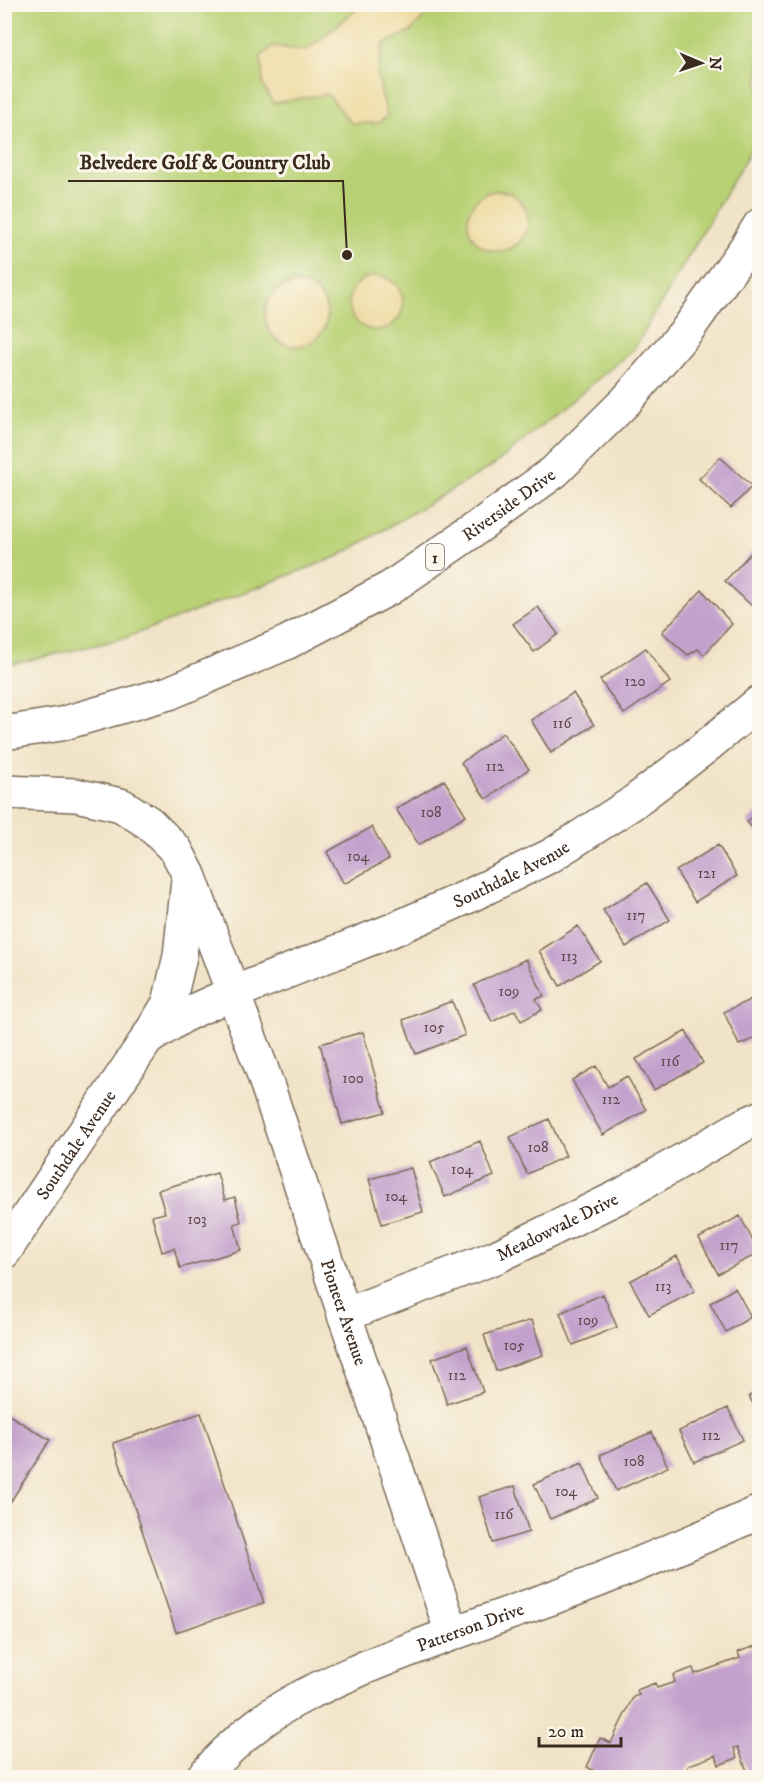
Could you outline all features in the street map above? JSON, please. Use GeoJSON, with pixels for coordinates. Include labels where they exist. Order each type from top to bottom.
{"type":"FeatureCollection","features":[{"type":"Feature","properties":{"kind":"main road","name":"Riverside Drive"},"geometry":{"type":"LineString","coordinates":[[4,733],[61,724],[169,693],[286,643],[390,588],[554,472],[626,401],[688,329],[747,246],[759,225]]}},
{"type":"Feature","properties":{"kind":"main road","name":"Southdale Avenue"},"geometry":{"type":"LineString","coordinates":[[147,1039],[186,1014],[390,931],[552,855],[632,804],[759,702]]}},
{"type":"Feature","properties":{"kind":"main road","name":"Pioneer Avenue"},"geometry":{"type":"LineString","coordinates":[[4,792],[76,795],[121,805],[149,823],[176,849],[189,875],[261,1067],[452,1633]]}},
{"type":"Feature","properties":{"kind":"main road","name":"Southdale Avenue"},"geometry":{"type":"LineString","coordinates":[[4,1252],[169,1003],[180,956],[189,875]]}},
{"type":"Feature","properties":{"kind":"main road","name":"Meadowvale Drive"},"geometry":{"type":"LineString","coordinates":[[344,1315],[496,1257],[622,1195],[742,1126],[759,1119]]}},
{"type":"Feature","properties":{"kind":"main road","name":"Patterson Drive"},"geometry":{"type":"LineString","coordinates":[[202,1778],[230,1747],[262,1721],[296,1700],[334,1681],[452,1633],[555,1597],[668,1552],[759,1512]]}},
{"type":"Feature","properties":{"kind":"green space"},"geometry":{"type":"Polygon","coordinates":[[[4,5],[759,5],[759,132],[745,160],[634,349],[494,465],[339,556],[125,638],[5,666],[4,5]]]}},
{"type":"Feature","properties":{"kind":"sand"},"geometry":{"type":"Polygon","coordinates":[[[362,5],[436,5],[411,31],[383,44],[377,74],[387,116],[378,123],[351,123],[328,94],[273,103],[263,85],[261,57],[273,46],[306,51],[362,5]]]}},
{"type":"Feature","properties":{"kind":"sand"},"geometry":{"type":"Polygon","coordinates":[[[498,191],[515,196],[523,204],[528,221],[523,238],[515,246],[498,251],[481,246],[473,238],[468,221],[473,204],[481,196],[498,191]]]}},
{"type":"Feature","properties":{"kind":"sand"},"geometry":{"type":"Polygon","coordinates":[[[376,276],[386,278],[395,284],[401,293],[403,303],[401,313],[395,322],[386,328],[376,330],[366,328],[357,322],[351,313],[349,303],[351,293],[357,284],[366,278],[376,276]]]}},
{"type":"Feature","properties":{"kind":"sand"},"geometry":{"type":"Polygon","coordinates":[[[290,284],[302,284],[318,293],[325,303],[327,315],[325,327],[318,337],[302,346],[290,346],[279,341],[270,332],[265,321],[265,309],[270,298],[279,289],[290,284]]]}},
{"type":"Feature","properties":{"kind":"building"},"geometry":{"type":"Polygon","coordinates":[[[720,457],[752,486],[731,508],[699,479],[720,457]]]}},
{"type":"Feature","properties":{"kind":"building"},"geometry":{"type":"Polygon","coordinates":[[[760,543],[760,598],[752,606],[725,581],[760,543]]]}},
{"type":"Feature","properties":{"kind":"building"},"geometry":{"type":"Polygon","coordinates":[[[702,590],[732,624],[704,655],[698,649],[688,655],[662,632],[702,590]]]}},
{"type":"Feature","properties":{"kind":"building"},"geometry":{"type":"Polygon","coordinates":[[[538,607],[558,634],[534,652],[513,624],[538,607]]]}},
{"type":"Feature","properties":{"kind":"building"},"geometry":{"type":"Polygon","coordinates":[[[646,648],[670,682],[624,714],[600,680],[646,648]]]}},
{"type":"Feature","properties":{"kind":"building"},"geometry":{"type":"Polygon","coordinates":[[[573,693],[594,725],[551,753],[531,720],[573,693]]]}},
{"type":"Feature","properties":{"kind":"building"},"geometry":{"type":"Polygon","coordinates":[[[503,733],[529,769],[486,799],[461,763],[503,733]]]}},
{"type":"Feature","properties":{"kind":"building"},"geometry":{"type":"Polygon","coordinates":[[[444,780],[466,815],[419,845],[396,809],[444,780]]]}},
{"type":"Feature","properties":{"kind":"building"},"geometry":{"type":"Polygon","coordinates":[[[760,810],[760,836],[747,822],[760,810]]]}},
{"type":"Feature","properties":{"kind":"building"},"geometry":{"type":"Polygon","coordinates":[[[372,827],[389,859],[344,884],[327,852],[372,827]]]}},
{"type":"Feature","properties":{"kind":"building"},"geometry":{"type":"Polygon","coordinates":[[[718,845],[737,876],[695,902],[676,871],[718,845]]]}},
{"type":"Feature","properties":{"kind":"building"},"geometry":{"type":"Polygon","coordinates":[[[647,883],[670,920],[626,947],[603,910],[647,883]]]}},
{"type":"Feature","properties":{"kind":"building"},"geometry":{"type":"Polygon","coordinates":[[[578,926],[600,961],[560,986],[539,951],[578,926]]]}},
{"type":"Feature","properties":{"kind":"building"},"geometry":{"type":"Polygon","coordinates":[[[526,959],[544,996],[536,999],[542,1010],[521,1021],[515,1010],[492,1022],[474,985],[526,959]]]}},
{"type":"Feature","properties":{"kind":"building"},"geometry":{"type":"Polygon","coordinates":[[[760,995],[760,1036],[739,1045],[724,1012],[760,995]]]}},
{"type":"Feature","properties":{"kind":"building"},"geometry":{"type":"Polygon","coordinates":[[[452,1001],[465,1035],[416,1054],[403,1020],[452,1001]]]}},
{"type":"Feature","properties":{"kind":"building"},"geometry":{"type":"Polygon","coordinates":[[[686,1031],[703,1063],[654,1090],[636,1059],[686,1031]]]}},
{"type":"Feature","properties":{"kind":"building"},"geometry":{"type":"Polygon","coordinates":[[[363,1032],[385,1112],[342,1124],[320,1044],[363,1032]]]}},
{"type":"Feature","properties":{"kind":"building"},"geometry":{"type":"Polygon","coordinates":[[[596,1066],[608,1087],[627,1076],[646,1110],[603,1135],[572,1080],[596,1066]]]}},
{"type":"Feature","properties":{"kind":"building"},"geometry":{"type":"Polygon","coordinates":[[[549,1119],[566,1156],[527,1174],[510,1137],[549,1119]]]}},
{"type":"Feature","properties":{"kind":"building"},"geometry":{"type":"Polygon","coordinates":[[[480,1141],[494,1176],[445,1197],[430,1162],[480,1141]]]}},
{"type":"Feature","properties":{"kind":"building"},"geometry":{"type":"Polygon","coordinates":[[[411,1168],[423,1212],[382,1224],[369,1179],[411,1168]]]}},
{"type":"Feature","properties":{"kind":"building"},"geometry":{"type":"Polygon","coordinates":[[[217,1173],[225,1200],[235,1197],[241,1222],[234,1224],[241,1250],[180,1268],[174,1248],[162,1252],[152,1216],[165,1213],[158,1190],[217,1173]]]}},
{"type":"Feature","properties":{"kind":"building"},"geometry":{"type":"Polygon","coordinates":[[[740,1216],[759,1253],[718,1274],[699,1238],[740,1216]]]}},
{"type":"Feature","properties":{"kind":"building"},"geometry":{"type":"Polygon","coordinates":[[[677,1256],[695,1291],[649,1315],[630,1281],[677,1256]]]}},
{"type":"Feature","properties":{"kind":"building"},"geometry":{"type":"Polygon","coordinates":[[[735,1288],[751,1317],[726,1332],[710,1303],[735,1288]]]}},
{"type":"Feature","properties":{"kind":"building"},"geometry":{"type":"Polygon","coordinates":[[[603,1294],[617,1327],[573,1345],[560,1313],[603,1294]]]}},
{"type":"Feature","properties":{"kind":"building"},"geometry":{"type":"Polygon","coordinates":[[[532,1320],[543,1355],[496,1371],[484,1335],[532,1320]]]}},
{"type":"Feature","properties":{"kind":"building"},"geometry":{"type":"Polygon","coordinates":[[[467,1346],[483,1392],[447,1404],[432,1359],[467,1346]]]}},
{"type":"Feature","properties":{"kind":"building"},"geometry":{"type":"Polygon","coordinates":[[[760,1391],[760,1417],[749,1396],[760,1391]]]}},
{"type":"Feature","properties":{"kind":"building"},"geometry":{"type":"Polygon","coordinates":[[[728,1408],[743,1440],[694,1462],[679,1431],[728,1408]]]}},
{"type":"Feature","properties":{"kind":"building"},"geometry":{"type":"Polygon","coordinates":[[[4,1412],[50,1440],[4,1512],[4,1412]]]}},
{"type":"Feature","properties":{"kind":"building"},"geometry":{"type":"Polygon","coordinates":[[[201,1413],[264,1603],[176,1632],[113,1443],[201,1413]]]}},
{"type":"Feature","properties":{"kind":"building"},"geometry":{"type":"Polygon","coordinates":[[[652,1432],[668,1467],[616,1491],[600,1455],[652,1432]]]}},
{"type":"Feature","properties":{"kind":"building"},"geometry":{"type":"Polygon","coordinates":[[[582,1463],[598,1498],[550,1519],[534,1484],[582,1463]]]}},
{"type":"Feature","properties":{"kind":"building"},"geometry":{"type":"Polygon","coordinates":[[[515,1486],[529,1532],[493,1543],[479,1497],[515,1486]]]}},
{"type":"Feature","properties":{"kind":"building"},"geometry":{"type":"Polygon","coordinates":[[[756,1646],[760,1651],[760,1739],[758,1740],[760,1778],[736,1778],[735,1775],[747,1771],[738,1747],[734,1748],[737,1758],[719,1765],[716,1755],[689,1765],[683,1778],[595,1778],[598,1773],[587,1767],[600,1738],[611,1743],[633,1697],[639,1695],[637,1690],[655,1683],[657,1688],[675,1682],[673,1675],[693,1668],[695,1674],[740,1658],[738,1652],[756,1646]]]}},
{"type":"Feature","properties":{"kind":"place","name":"Belvedere Golf & Country Club"},"geometry":{"type":"Point","coordinates":[347,255]}}]}
